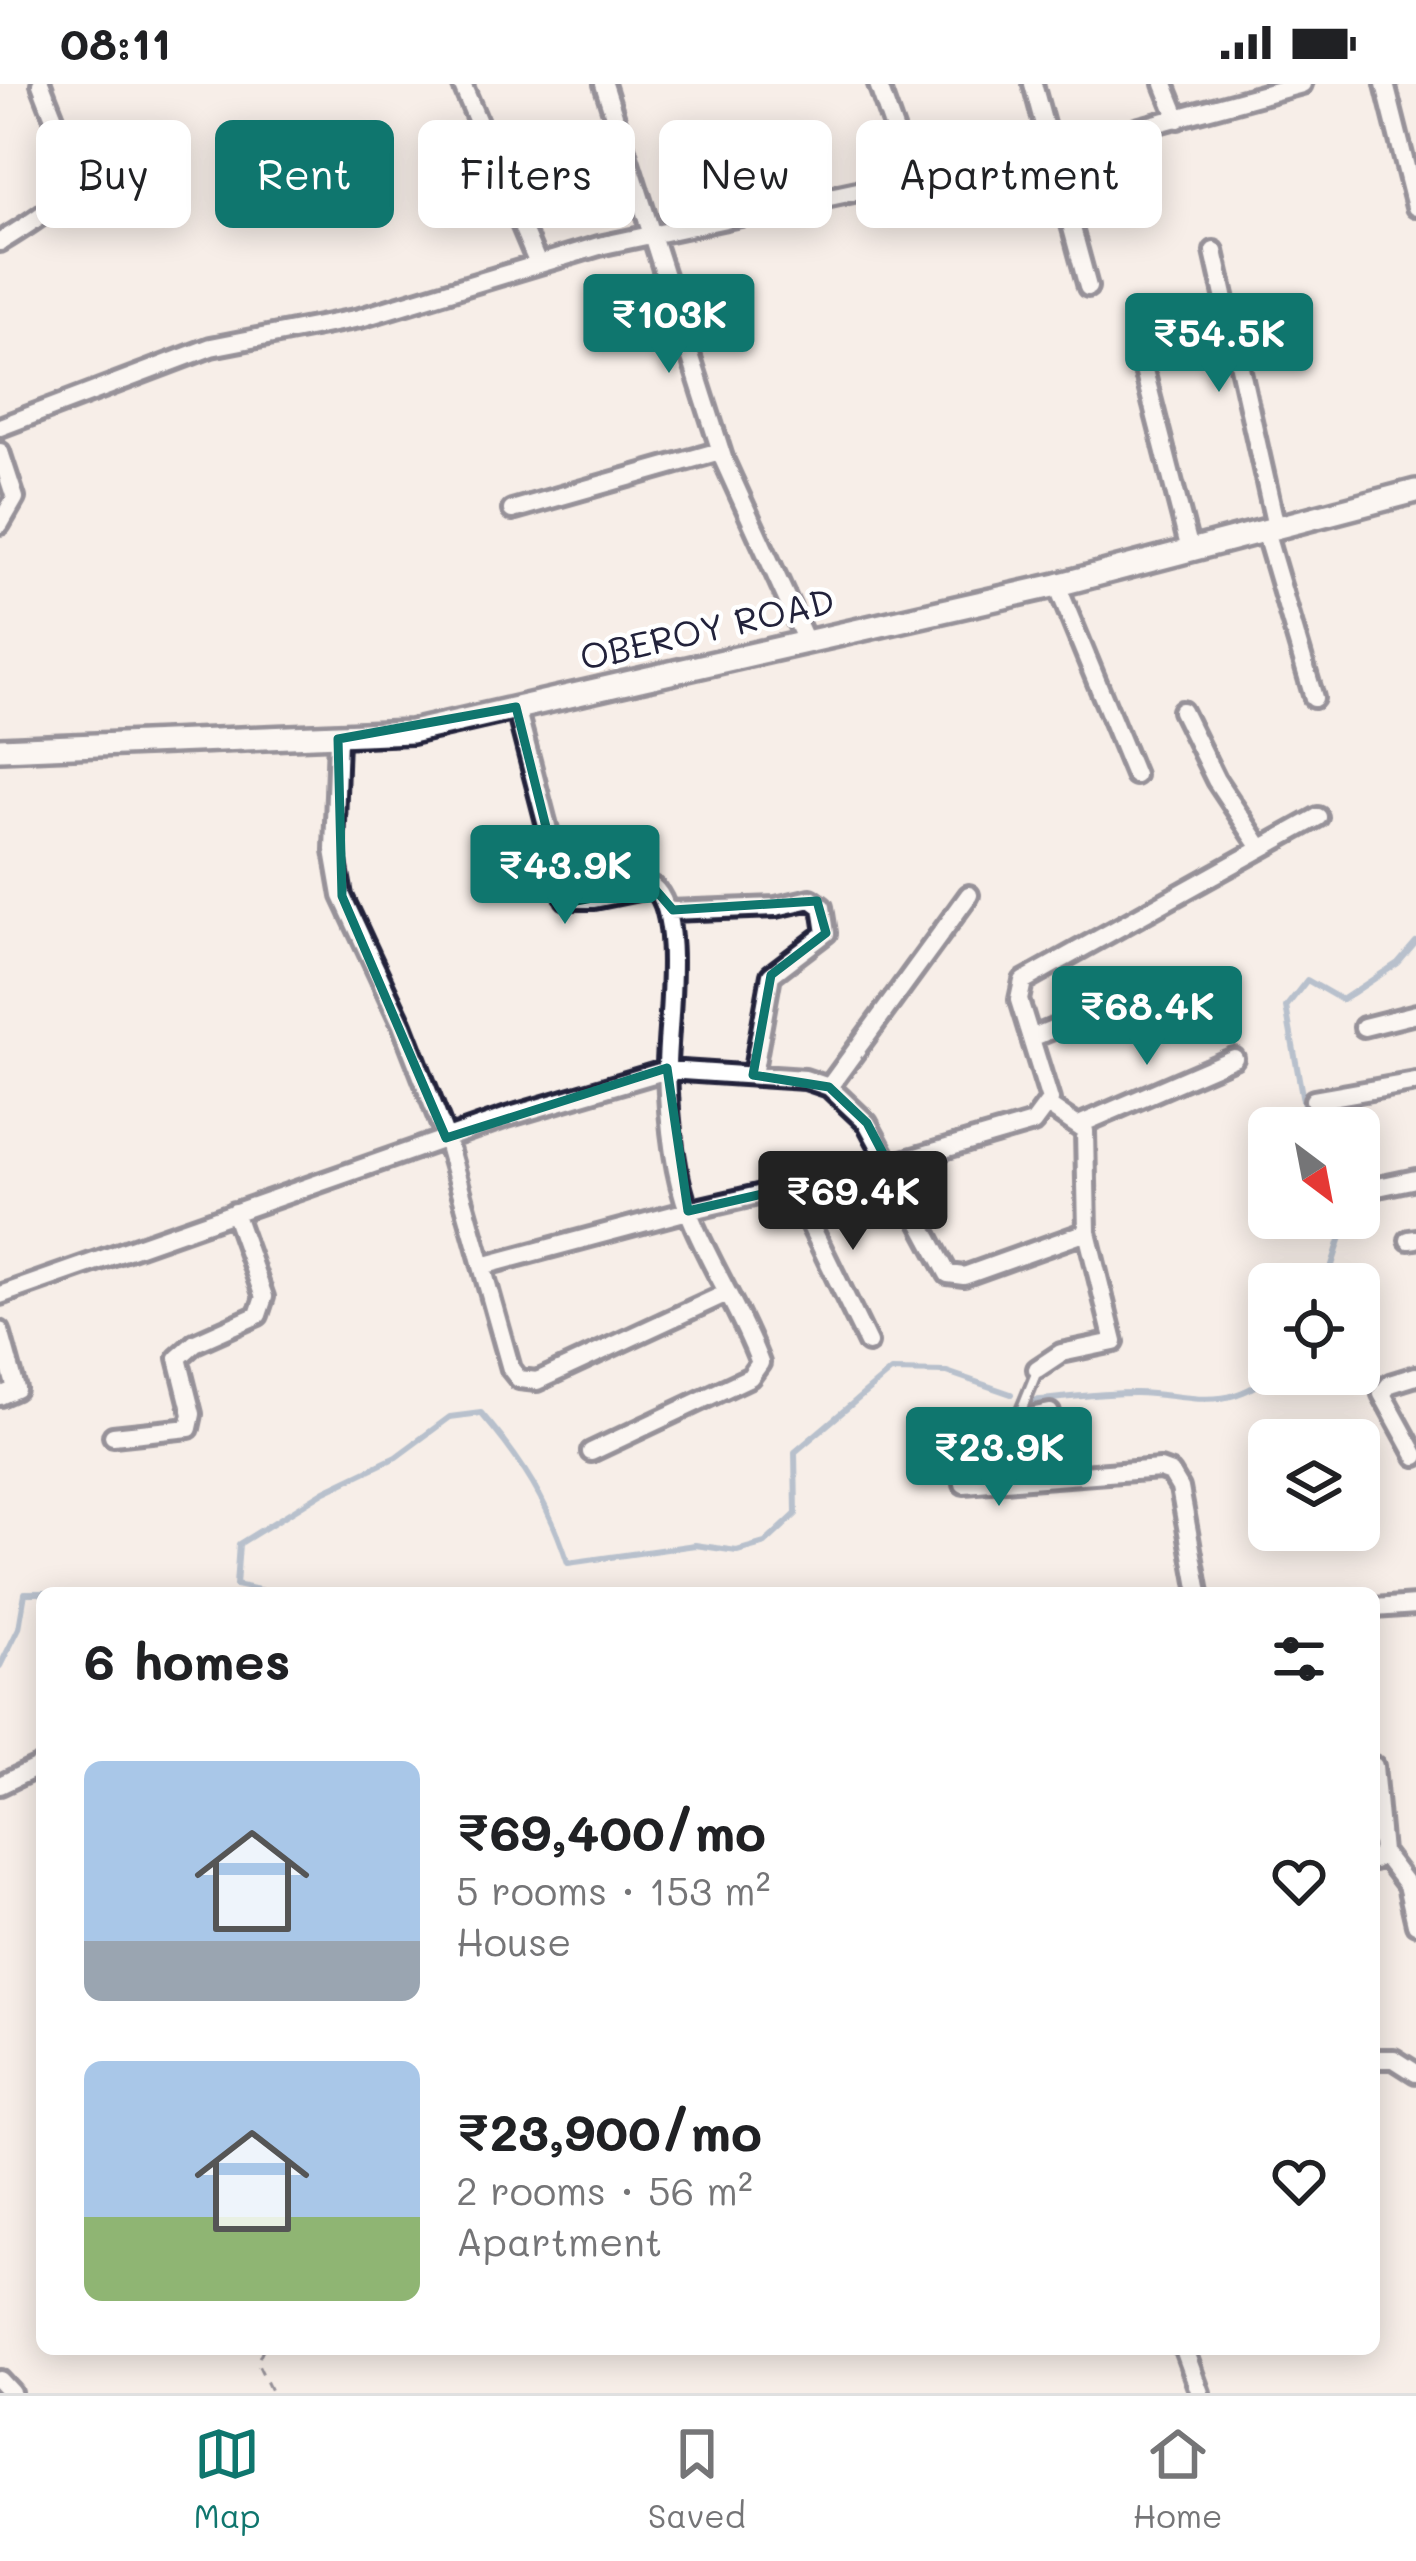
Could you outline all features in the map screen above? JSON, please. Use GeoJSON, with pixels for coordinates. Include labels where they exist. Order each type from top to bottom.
{"type":"FeatureCollection","features":[{"type":"Feature","properties":{"kind":"street"},"geometry":{"type":"LineString","coordinates":[[0,242],[60,206],[69,191],[70,166],[41,84]]}},
{"type":"Feature","properties":{"kind":"street"},"geometry":{"type":"LineString","coordinates":[[462,84],[537,262]]}},
{"type":"Feature","properties":{"kind":"street"},"geometry":{"type":"LineString","coordinates":[[604,84],[721,451],[805,639]]}},
{"type":"Feature","properties":{"kind":"street"},"geometry":{"type":"LineString","coordinates":[[878,84],[891,120]]}},
{"type":"Feature","properties":{"kind":"street"},"geometry":{"type":"LineString","coordinates":[[1033,84],[1042,120]]}},
{"type":"Feature","properties":{"kind":"street"},"geometry":{"type":"LineString","coordinates":[[1164,84],[1178,119]]}},
{"type":"Feature","properties":{"kind":"street"},"geometry":{"type":"LineString","coordinates":[[1162,123],[1302,84]]}},
{"type":"Feature","properties":{"kind":"street"},"geometry":{"type":"LineString","coordinates":[[1385,84],[1416,207]]}},
{"type":"Feature","properties":{"kind":"street"},"geometry":{"type":"LineString","coordinates":[[0,427],[211,347],[360,318],[537,262],[856,191]]}},
{"type":"Feature","properties":{"kind":"street"},"geometry":{"type":"LineString","coordinates":[[1072,228],[1088,287]]}},
{"type":"Feature","properties":{"kind":"street"},"geometry":{"type":"LineString","coordinates":[[1214,251],[1271,529],[1314,698]]}},
{"type":"Feature","properties":{"kind":"street"},"geometry":{"type":"LineString","coordinates":[[1137,343],[1190,550]]}},
{"type":"Feature","properties":{"kind":"street"},"geometry":{"type":"LineString","coordinates":[[512,510],[721,451]]}},
{"type":"Feature","properties":{"kind":"street"},"geometry":{"type":"LineString","coordinates":[[0,452],[15,498],[0,524]]}},
{"type":"Feature","properties":{"kind":"street","name":"OBEROY ROAD"},"geometry":{"type":"LineString","coordinates":[[0,748],[338,739],[411,732],[1057,585],[1416,491]]}},
{"type":"Feature","properties":{"kind":"street"},"geometry":{"type":"LineString","coordinates":[[1057,585],[1135,776]]}},
{"type":"Feature","properties":{"kind":"street"},"geometry":{"type":"LineString","coordinates":[[516,707],[566,898],[593,899],[653,887],[668,910],[667,1070],[675,1157],[688,1210],[755,1351],[758,1371],[590,1452]]}},
{"type":"Feature","properties":{"kind":"street"},"geometry":{"type":"LineString","coordinates":[[1182,711],[1216,780],[1261,848]]}},
{"type":"Feature","properties":{"kind":"street"},"geometry":{"type":"LineString","coordinates":[[338,739],[334,850],[341,896],[388,992],[446,1138],[511,1369],[527,1382],[727,1293]]}},
{"type":"Feature","properties":{"kind":"street"},"geometry":{"type":"LineString","coordinates":[[1037,1369],[1061,1353],[1114,1342],[1087,1232],[1088,1141],[1081,1124],[1049,1107],[1019,1000],[1023,981],[1318,817]]}},
{"type":"Feature","properties":{"kind":"street"},"geometry":{"type":"LineString","coordinates":[[829,1087],[969,895]]}},
{"type":"Feature","properties":{"kind":"street"},"geometry":{"type":"LineString","coordinates":[[668,910],[776,908],[811,899],[822,907],[826,933],[771,975],[753,1076]]}},
{"type":"Feature","properties":{"kind":"street"},"geometry":{"type":"LineString","coordinates":[[1031,1038],[1168,982]]}},
{"type":"Feature","properties":{"kind":"street"},"geometry":{"type":"LineString","coordinates":[[1364,1027],[1416,1014]]}},
{"type":"Feature","properties":{"kind":"street"},"geometry":{"type":"LineString","coordinates":[[1081,1124],[1234,1058]]}},
{"type":"Feature","properties":{"kind":"street"},"geometry":{"type":"LineString","coordinates":[[0,1294],[446,1138],[667,1070],[805,1079],[829,1087],[867,1123],[948,1274],[964,1276],[1087,1232]]}},
{"type":"Feature","properties":{"kind":"street"},"geometry":{"type":"LineString","coordinates":[[1314,1100],[1416,1082]]}},
{"type":"Feature","properties":{"kind":"street"},"geometry":{"type":"LineString","coordinates":[[482,1266],[688,1210],[889,1166],[1033,1123],[1049,1107]]}},
{"type":"Feature","properties":{"kind":"street"},"geometry":{"type":"LineString","coordinates":[[1380,1187],[1416,1179]]}},
{"type":"Feature","properties":{"kind":"street"},"geometry":{"type":"LineString","coordinates":[[790,1185],[868,1343]]}},
{"type":"Feature","properties":{"kind":"street"},"geometry":{"type":"LineString","coordinates":[[113,1436],[188,1428],[192,1414],[178,1358],[195,1343],[258,1315],[264,1297],[261,1283],[234,1212]]}},
{"type":"Feature","properties":{"kind":"street"},"geometry":{"type":"LineString","coordinates":[[0,1331],[16,1382],[14,1391],[0,1396]]}},
{"type":"Feature","properties":{"kind":"street"},"geometry":{"type":"LineString","coordinates":[[1416,1376],[1390,1384],[1382,1394],[1416,1456]]}},
{"type":"Feature","properties":{"kind":"street"},"geometry":{"type":"LineString","coordinates":[[1050,1413],[959,1431],[964,1484],[1160,1469],[1171,1473],[1180,1487],[1197,1587]]}},
{"type":"Feature","properties":{"kind":"street"},"geometry":{"type":"LineString","coordinates":[[1380,1608],[1416,1605]]}},
{"type":"Feature","properties":{"kind":"street"},"geometry":{"type":"LineString","coordinates":[[0,1785],[36,1768]]}},
{"type":"Feature","properties":{"kind":"street"},"geometry":{"type":"LineString","coordinates":[[1380,1857],[1409,1874],[1416,1924]]}},
{"type":"Feature","properties":{"kind":"street"},"geometry":{"type":"LineString","coordinates":[[1380,2059],[1394,2059],[1416,2073]]}},
{"type":"Feature","properties":{"kind":"street"},"geometry":{"type":"LineString","coordinates":[[1186,2355],[1199,2393]]}},
{"type":"Feature","properties":{"kind":"street"},"geometry":{"type":"LineString","coordinates":[[0,2380],[12,2393]]}},
{"type":"Feature","properties":{"kind":"lane"},"geometry":{"type":"LineString","coordinates":[[1018,1419],[1037,1369]]}},
{"type":"Feature","properties":{"kind":"path"},"geometry":{"type":"LineString","coordinates":[[260,2355],[257,2362],[272,2393]]}},
{"type":"Feature","properties":{"kind":"highlighted area"},"geometry":{"type":"Polygon","coordinates":[[[516,707],[565,903],[653,887],[673,910],[817,901],[826,933],[771,975],[753,1075],[829,1087],[867,1123],[889,1165],[688,1211],[667,1068],[446,1138],[342,896],[338,739],[516,707]]]}},
{"type":"Feature","properties":{"kind":"waterway"},"geometry":{"type":"LineString","coordinates":[[1304,1107],[1286,1007],[1307,980],[1342,1000],[1398,963],[1416,942]]}},
{"type":"Feature","properties":{"kind":"waterway"},"geometry":{"type":"LineString","coordinates":[[1333,1263],[1340,1239]]}},
{"type":"Feature","properties":{"kind":"waterway"},"geometry":{"type":"LineString","coordinates":[[245,1587],[236,1585],[239,1544],[325,1491],[396,1457],[450,1417],[481,1413],[496,1431],[543,1502],[568,1563],[695,1545],[737,1551],[765,1543],[796,1514],[795,1452],[891,1371],[947,1372],[1011,1394]]}},
{"type":"Feature","properties":{"kind":"waterway"},"geometry":{"type":"LineString","coordinates":[[1029,1401],[1135,1393],[1206,1399],[1248,1389]]}},
{"type":"Feature","properties":{"kind":"waterway"},"geometry":{"type":"LineString","coordinates":[[0,1666],[19,1628],[25,1593],[36,1593]]}}]}
